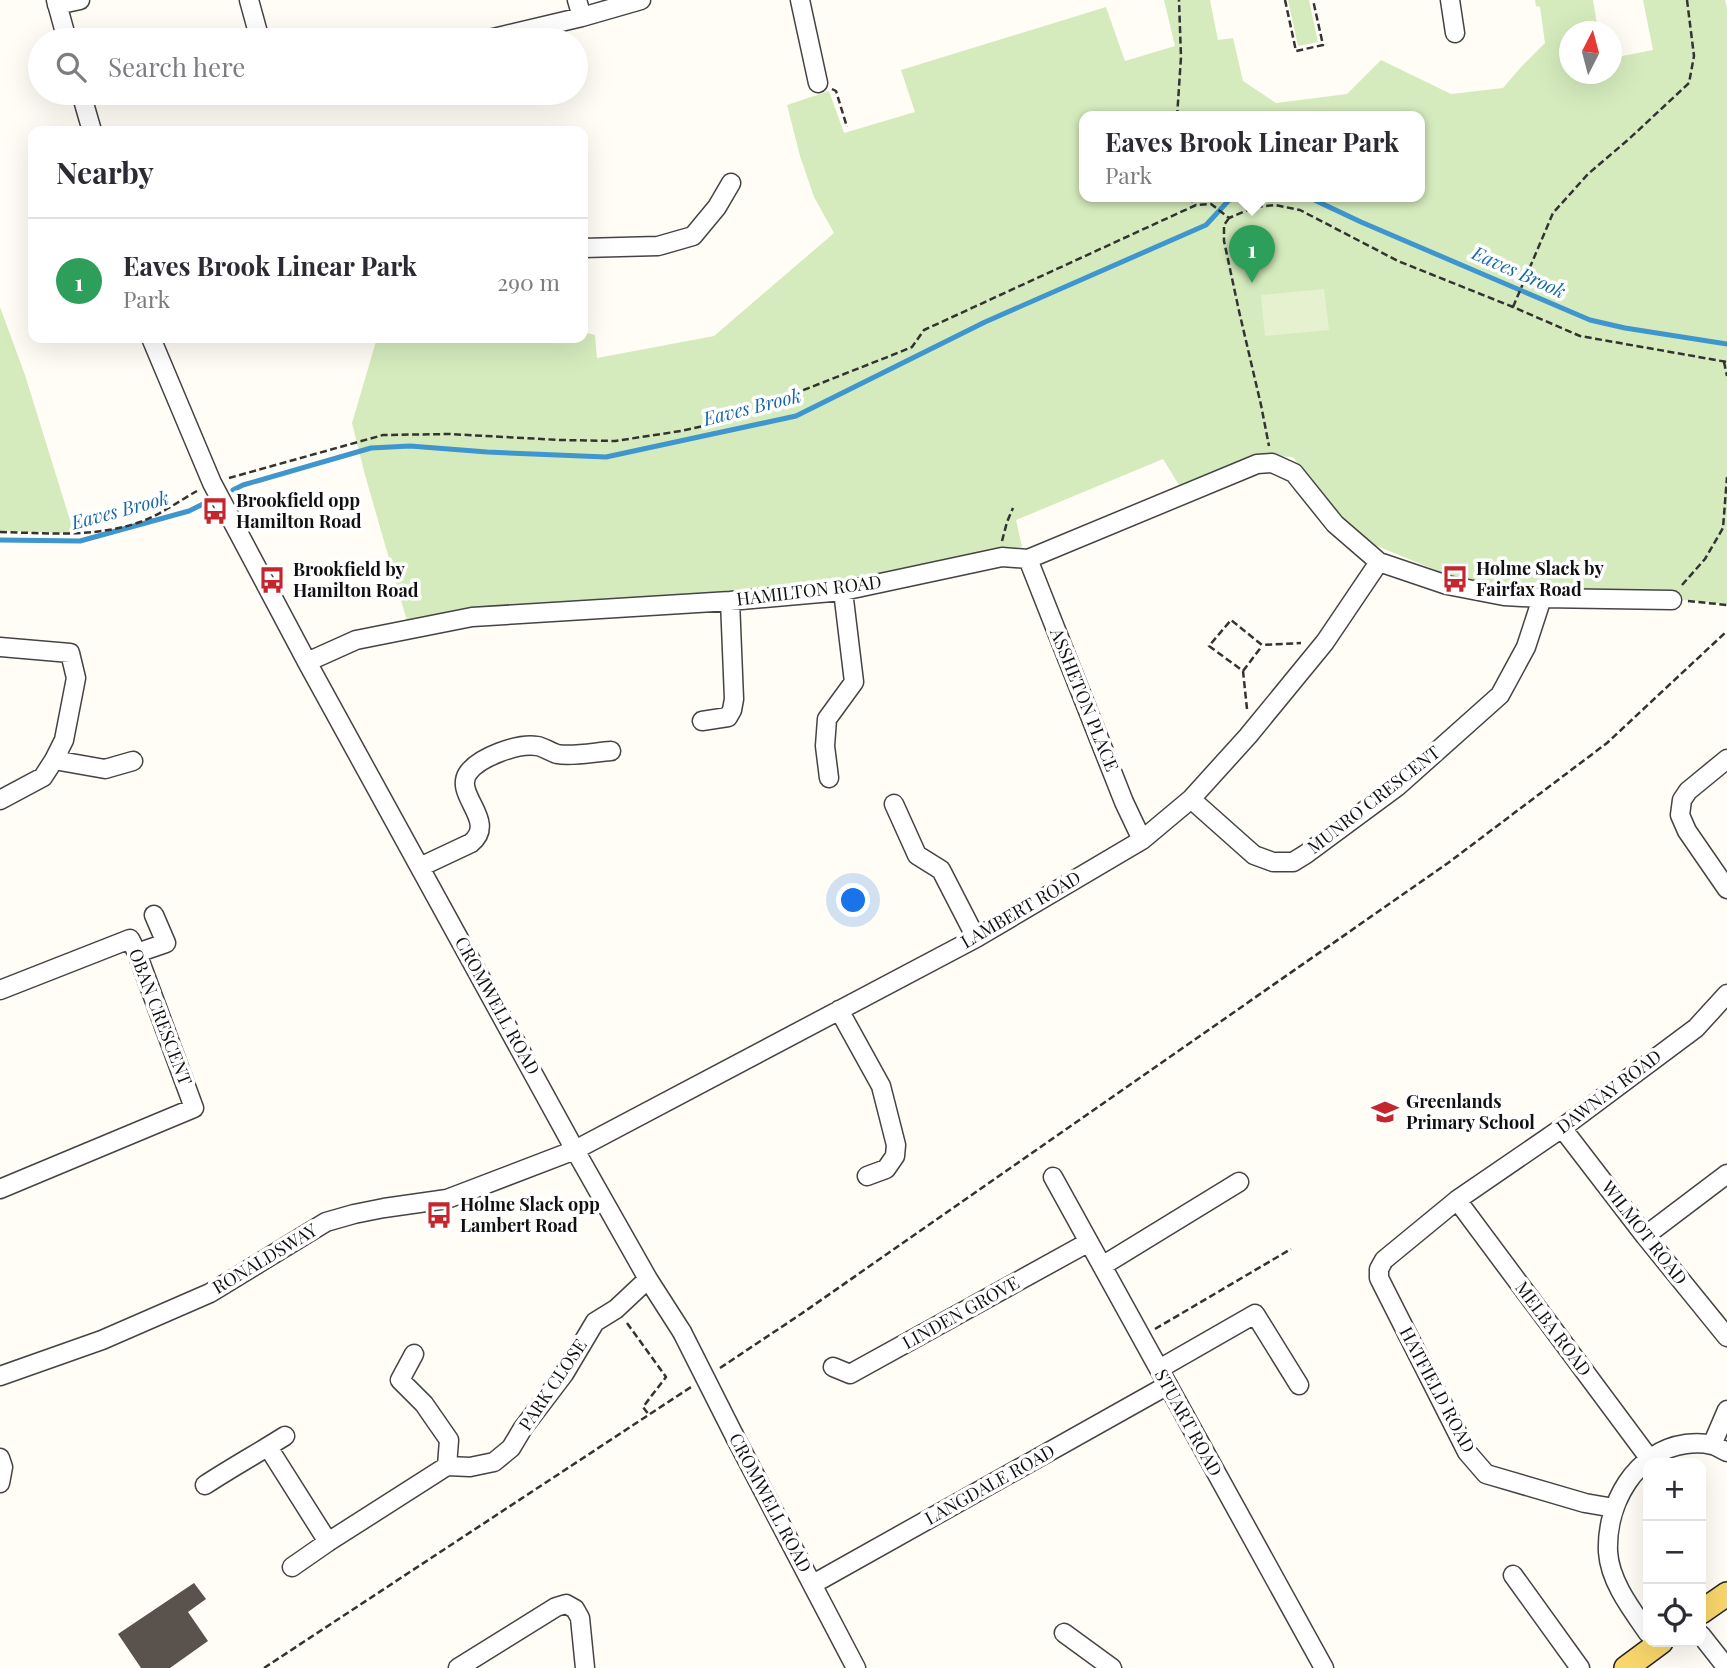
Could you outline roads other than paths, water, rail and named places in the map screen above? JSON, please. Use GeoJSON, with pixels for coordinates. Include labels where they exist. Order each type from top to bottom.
{"type":"FeatureCollection","features":[{"type":"Feature","properties":{"kind":"main road"},"geometry":{"type":"LineString","coordinates":[[1706,1609],[1727,1594]]}},
{"type":"Feature","properties":{"kind":"main road"},"geometry":{"type":"LineString","coordinates":[[1626,1668],[1648,1647]]}},
{"type":"Feature","properties":{"kind":"street"},"geometry":{"type":"LineString","coordinates":[[64,28],[57,3],[80,0]]}},
{"type":"Feature","properties":{"kind":"street"},"geometry":{"type":"LineString","coordinates":[[249,0],[257,28]]}},
{"type":"Feature","properties":{"kind":"street"},"geometry":{"type":"LineString","coordinates":[[522,28],[580,9],[641,0]]}},
{"type":"Feature","properties":{"kind":"street"},"geometry":{"type":"LineString","coordinates":[[800,0],[818,83]]}},
{"type":"Feature","properties":{"kind":"street"},"geometry":{"type":"LineString","coordinates":[[1450,0],[1455,33]]}},
{"type":"Feature","properties":{"kind":"street"},"geometry":{"type":"LineString","coordinates":[[84,105],[91,126]]}},
{"type":"Feature","properties":{"kind":"street"},"geometry":{"type":"LineString","coordinates":[[588,248],[658,246],[693,236],[717,207],[731,183]]}},
{"type":"Feature","properties":{"kind":"street","name":"CROMWELL ROAD"},"geometry":{"type":"LineString","coordinates":[[153,343],[212,482],[307,662],[575,1150],[648,1279],[682,1332],[856,1668]]}},
{"type":"Feature","properties":{"kind":"street","name":"HAMILTON ROAD"},"geometry":{"type":"LineString","coordinates":[[307,662],[356,640],[472,617],[843,591],[1002,557],[1028,559],[1257,464],[1272,463],[1294,473],[1335,524],[1379,562]]}},
{"type":"Feature","properties":{"kind":"street","name":"ASSHETON PLACE"},"geometry":{"type":"LineString","coordinates":[[1028,559],[1124,802],[1142,840]]}},
{"type":"Feature","properties":{"kind":"street"},"geometry":{"type":"LineString","coordinates":[[1379,562],[1447,585],[1504,596],[1672,600]]}},
{"type":"Feature","properties":{"kind":"street","name":"LAMBERT ROAD"},"geometry":{"type":"LineString","coordinates":[[575,1150],[976,937],[1142,840],[1191,799],[1251,733],[1325,642],[1379,562]]}},
{"type":"Feature","properties":{"kind":"street"},"geometry":{"type":"LineString","coordinates":[[829,778],[825,746],[827,719],[855,681],[843,591]]}},
{"type":"Feature","properties":{"kind":"street","name":"MUNRO CRESCENT"},"geometry":{"type":"LineString","coordinates":[[1191,799],[1254,855],[1273,862],[1293,862],[1300,858],[1398,786],[1500,695],[1526,647],[1542,598]]}},
{"type":"Feature","properties":{"kind":"street"},"geometry":{"type":"LineString","coordinates":[[702,721],[729,717],[732,710],[734,699],[730,601]]}},
{"type":"Feature","properties":{"kind":"street"},"geometry":{"type":"LineString","coordinates":[[0,647],[70,653],[76,678],[64,740],[54,761],[43,777],[0,800]]}},
{"type":"Feature","properties":{"kind":"street"},"geometry":{"type":"LineString","coordinates":[[420,867],[475,839],[479,824],[477,813],[464,782],[474,767],[485,760],[523,746],[535,746],[557,754],[611,751]]}},
{"type":"Feature","properties":{"kind":"street"},"geometry":{"type":"LineString","coordinates":[[1727,760],[1688,791],[1682,800],[1680,815],[1687,831],[1727,889]]}},
{"type":"Feature","properties":{"kind":"street"},"geometry":{"type":"LineString","coordinates":[[54,761],[105,769],[133,761]]}},
{"type":"Feature","properties":{"kind":"street"},"geometry":{"type":"LineString","coordinates":[[894,804],[917,855],[941,870],[976,937]]}},
{"type":"Feature","properties":{"kind":"street"},"geometry":{"type":"LineString","coordinates":[[137,953],[166,943],[153,915]]}},
{"type":"Feature","properties":{"kind":"street","name":"OBAN CRESCENT"},"geometry":{"type":"LineString","coordinates":[[0,990],[130,939],[194,1108],[0,1189]]}},
{"type":"Feature","properties":{"kind":"street","name":"DAWNAY ROAD"},"geometry":{"type":"LineString","coordinates":[[1384,1260],[1457,1200],[1562,1128],[1696,1028],[1727,994]]}},
{"type":"Feature","properties":{"kind":"street"},"geometry":{"type":"LineString","coordinates":[[839,1010],[881,1086],[896,1145],[895,1156],[886,1169],[867,1176]]}},
{"type":"Feature","properties":{"kind":"street","name":"WILMOT ROAD"},"geometry":{"type":"LineString","coordinates":[[1562,1128],[1727,1337]]}},
{"type":"Feature","properties":{"kind":"street","name":"RONALDSWAY"},"geometry":{"type":"LineString","coordinates":[[0,1376],[102,1340],[210,1293],[326,1222],[384,1208],[447,1199],[575,1150]]}},
{"type":"Feature","properties":{"kind":"street"},"geometry":{"type":"LineString","coordinates":[[1645,1236],[1727,1174]]}},
{"type":"Feature","properties":{"kind":"street","name":"STUART ROAD"},"geometry":{"type":"LineString","coordinates":[[1053,1177],[1324,1668]]}},
{"type":"Feature","properties":{"kind":"street"},"geometry":{"type":"LineString","coordinates":[[1102,1266],[1239,1182]]}},
{"type":"Feature","properties":{"kind":"street","name":"MELBA ROAD"},"geometry":{"type":"LineString","coordinates":[[1457,1200],[1648,1458]]}},
{"type":"Feature","properties":{"kind":"street","name":"LINDEN GROVE"},"geometry":{"type":"LineString","coordinates":[[833,1367],[850,1374],[1089,1242]]}},
{"type":"Feature","properties":{"kind":"street","name":"HATFIELD ROAD"},"geometry":{"type":"LineString","coordinates":[[1384,1260],[1379,1269],[1379,1278],[1467,1452],[1486,1474],[1585,1503],[1614,1508]]}},
{"type":"Feature","properties":{"kind":"street","name":"PARK CLOSE"},"geometry":{"type":"LineString","coordinates":[[447,1466],[470,1467],[494,1462],[511,1448],[564,1374],[595,1322],[617,1309],[648,1279]]}},
{"type":"Feature","properties":{"kind":"street"},"geometry":{"type":"LineString","coordinates":[[1159,1369],[1255,1314],[1299,1385]]}},
{"type":"Feature","properties":{"kind":"street"},"geometry":{"type":"LineString","coordinates":[[292,1567],[447,1466],[449,1440],[424,1405],[400,1380],[414,1354]]}},
{"type":"Feature","properties":{"kind":"street","name":"LANGDALE ROAD"},"geometry":{"type":"LineString","coordinates":[[813,1584],[1168,1385]]}},
{"type":"Feature","properties":{"kind":"street"},"geometry":{"type":"LineString","coordinates":[[1648,1458],[1671,1446],[1692,1443],[1719,1448],[1727,1410]]}},
{"type":"Feature","properties":{"kind":"street"},"geometry":{"type":"LineString","coordinates":[[205,1485],[285,1437]]}},
{"type":"Feature","properties":{"kind":"street"},"geometry":{"type":"LineString","coordinates":[[268,1447],[328,1542]]}},
{"type":"Feature","properties":{"kind":"street"},"geometry":{"type":"LineString","coordinates":[[0,1458],[3,1467],[0,1483]]}},
{"type":"Feature","properties":{"kind":"street"},"geometry":{"type":"LineString","coordinates":[[1643,1463],[1631,1476],[1614,1508],[1608,1552],[1612,1572],[1627,1602],[1643,1624]]}},
{"type":"Feature","properties":{"kind":"street"},"geometry":{"type":"LineString","coordinates":[[1513,1575],[1580,1668]]}},
{"type":"Feature","properties":{"kind":"street"},"geometry":{"type":"LineString","coordinates":[[458,1668],[556,1607],[566,1604],[575,1609],[580,1618],[585,1668]]}},
{"type":"Feature","properties":{"kind":"street"},"geometry":{"type":"LineString","coordinates":[[1064,1633],[1112,1668]]}},
{"type":"Feature","properties":{"kind":"street"},"geometry":{"type":"LineString","coordinates":[[1706,1641],[1727,1668]]}},
{"type":"Feature","properties":{"kind":"waterway","name":"Eaves Brook"},"geometry":{"type":"LineString","coordinates":[[233,490],[371,448],[410,446],[606,457],[796,416],[985,322],[1206,225],[1227,202]]}},
{"type":"Feature","properties":{"kind":"waterway","name":"Eaves Brook"},"geometry":{"type":"LineString","coordinates":[[1319,202],[1590,320],[1727,344]]}},
{"type":"Feature","properties":{"kind":"waterway","name":"Eaves Brook"},"geometry":{"type":"LineString","coordinates":[[0,540],[80,541],[189,511],[205,503]]}},
{"type":"Feature","properties":{"kind":"place","name":"Eaves Brook Linear Park"},"geometry":{"type":"Point","coordinates":[1252,283]}},
{"type":"Feature","properties":{"kind":"place","name":"Brookfield opp Hamilton Road"},"geometry":{"type":"Point","coordinates":[215,511]}},
{"type":"Feature","properties":{"kind":"place","name":"Holme Slack by Fairfax Road"},"geometry":{"type":"Point","coordinates":[1455,579]}},
{"type":"Feature","properties":{"kind":"place","name":"Brookfield by Hamilton Road"},"geometry":{"type":"Point","coordinates":[272,580]}},
{"type":"Feature","properties":{"kind":"place","name":"Greenlands Primary School"},"geometry":{"type":"Point","coordinates":[1385,1112]}},
{"type":"Feature","properties":{"kind":"place","name":"Holme Slack opp Lambert Road"},"geometry":{"type":"Point","coordinates":[439,1215]}}]}
